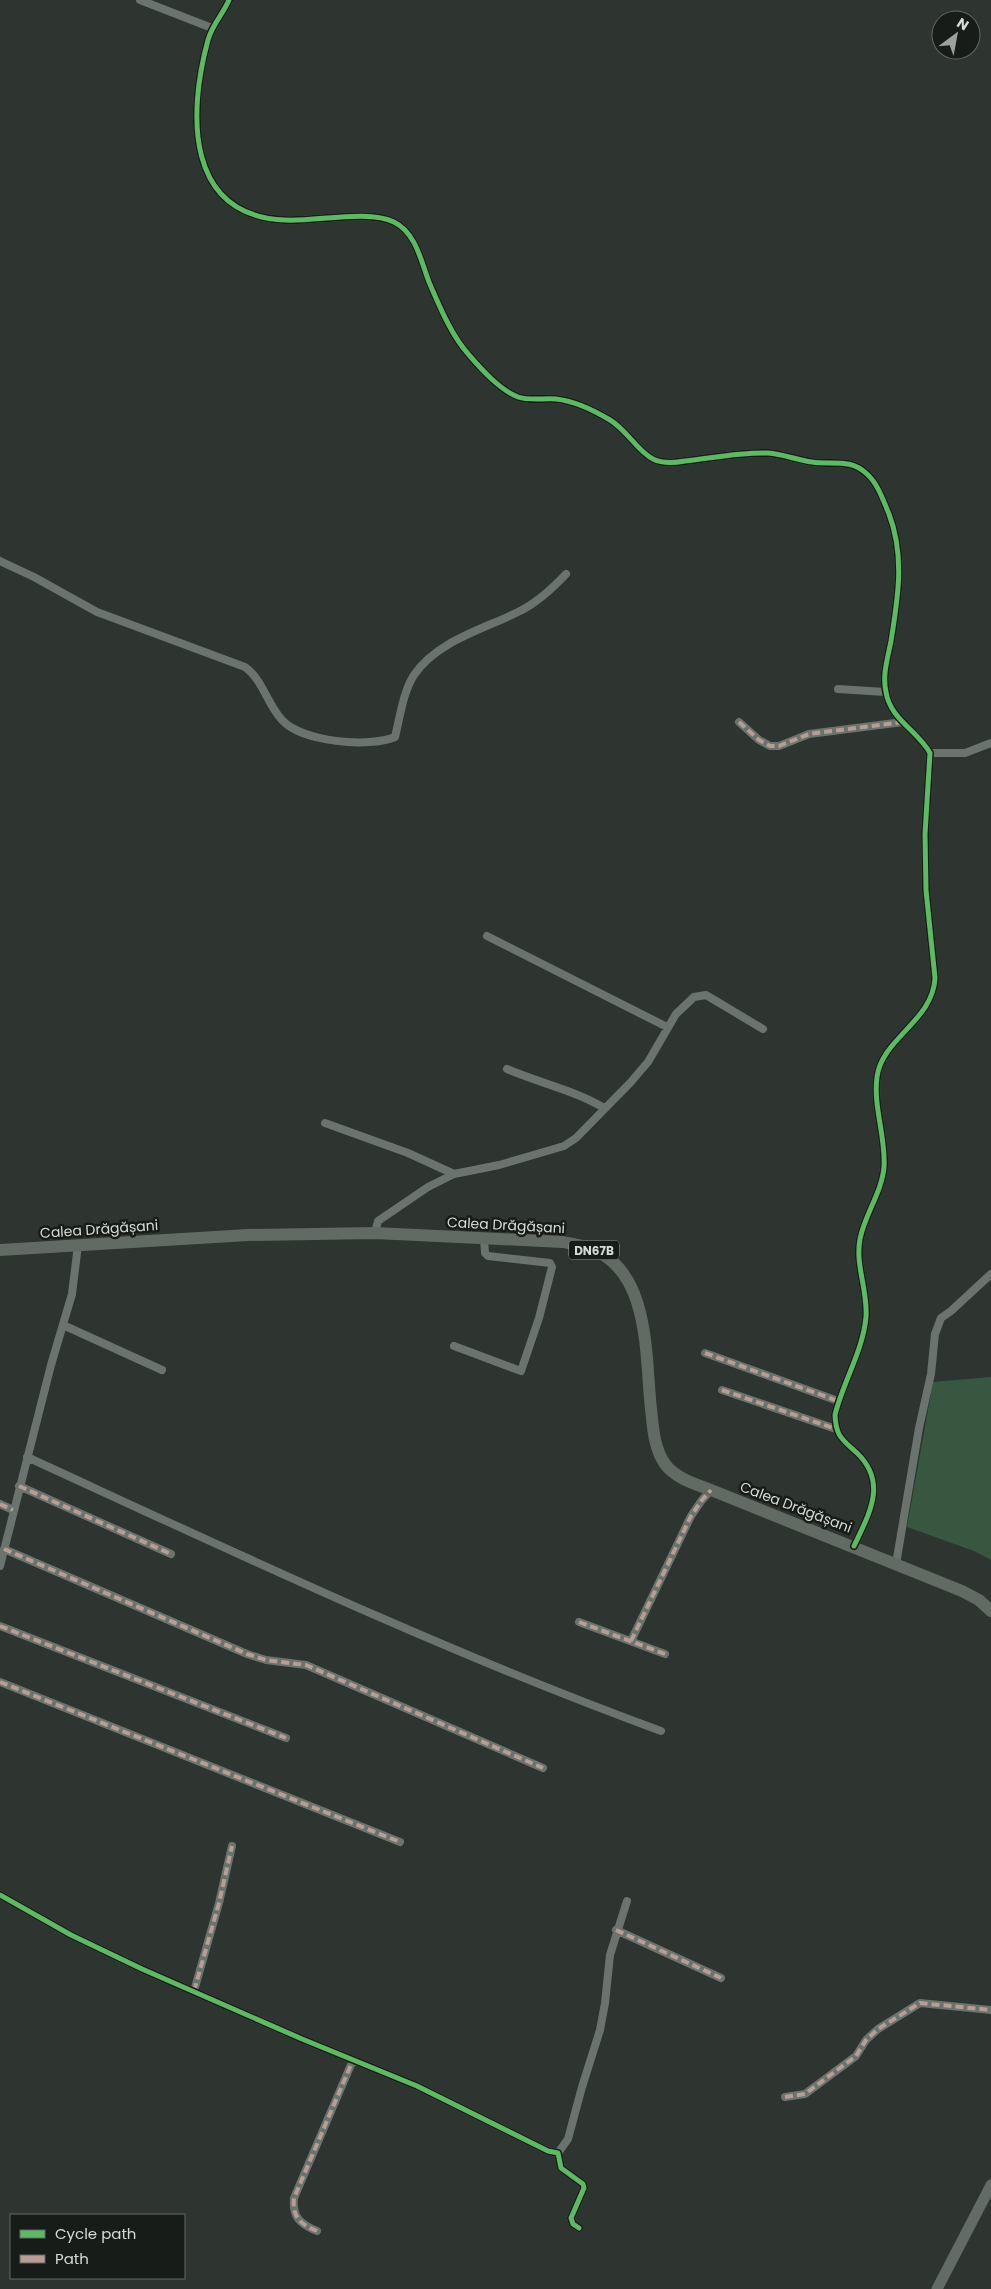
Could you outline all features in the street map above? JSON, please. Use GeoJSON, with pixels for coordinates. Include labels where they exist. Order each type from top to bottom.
{"type":"FeatureCollection","features":[{"type":"Feature","properties":{"kind":"main road","name":"Calea Drăgășani"},"geometry":{"type":"LineString","coordinates":[[0,1250],[248,1235],[374,1233],[563,1242],[590,1248],[611,1260],[630,1281],[640,1308],[652,1427],[659,1453],[666,1465],[674,1472],[711,1490],[962,1590],[991,1611]]}},
{"type":"Feature","properties":{"kind":"street"},"geometry":{"type":"LineString","coordinates":[[140,0],[212,28]]}},
{"type":"Feature","properties":{"kind":"street"},"geometry":{"type":"LineString","coordinates":[[229,0],[212,28],[208,40],[197,103],[201,156],[215,188],[232,206],[249,214],[282,220],[364,217],[392,221],[410,235],[454,334],[471,358],[493,379],[516,396],[571,402],[610,420],[623,429],[646,454],[667,463],[732,454],[768,453],[809,462],[847,463],[868,475],[875,483],[892,521],[901,573],[886,667],[886,692],[889,704],[903,722],[925,743],[930,753],[925,834],[926,890],[935,988],[925,1009],[882,1060],[877,1076],[877,1096],[884,1165],[883,1177],[864,1223],[858,1249],[866,1317],[863,1333],[838,1401],[835,1415],[836,1429],[841,1440],[866,1464],[871,1472],[875,1488],[873,1501],[854,1546]]}},
{"type":"Feature","properties":{"kind":"street"},"geometry":{"type":"LineString","coordinates":[[0,561],[34,577],[97,612],[245,667],[256,678],[283,722],[309,735],[362,743],[382,742],[395,737],[407,690],[414,676],[425,662],[448,645],[520,611],[548,592],[566,574]]}},
{"type":"Feature","properties":{"kind":"street"},"geometry":{"type":"LineString","coordinates":[[838,689],[886,692]]}},
{"type":"Feature","properties":{"kind":"street"},"geometry":{"type":"LineString","coordinates":[[739,722],[759,740],[770,746],[779,746],[809,734],[903,722]]}},
{"type":"Feature","properties":{"kind":"street"},"geometry":{"type":"LineString","coordinates":[[930,753],[965,754],[991,743]]}},
{"type":"Feature","properties":{"kind":"street"},"geometry":{"type":"LineString","coordinates":[[487,936],[668,1027]]}},
{"type":"Feature","properties":{"kind":"street"},"geometry":{"type":"LineString","coordinates":[[374,1233],[378,1221],[428,1187],[454,1174],[499,1165],[564,1146],[586,1129],[604,1108],[630,1083],[648,1062],[676,1014],[694,997],[706,996],[763,1029]]}},
{"type":"Feature","properties":{"kind":"street"},"geometry":{"type":"LineString","coordinates":[[507,1069],[535,1082],[587,1098],[604,1108]]}},
{"type":"Feature","properties":{"kind":"street"},"geometry":{"type":"LineString","coordinates":[[325,1123],[408,1153],[454,1174]]}},
{"type":"Feature","properties":{"kind":"street"},"geometry":{"type":"LineString","coordinates":[[454,1346],[521,1372],[539,1318],[552,1267],[550,1263],[488,1256],[485,1253],[484,1238]]}},
{"type":"Feature","properties":{"kind":"street"},"geometry":{"type":"LineString","coordinates":[[0,1566],[19,1486],[72,1294],[78,1245]]}},
{"type":"Feature","properties":{"kind":"street"},"geometry":{"type":"LineString","coordinates":[[896,1564],[919,1428],[931,1374],[934,1334],[941,1318],[991,1274]]}},
{"type":"Feature","properties":{"kind":"street"},"geometry":{"type":"LineString","coordinates":[[63,1325],[100,1340],[162,1370]]}},
{"type":"Feature","properties":{"kind":"street"},"geometry":{"type":"LineString","coordinates":[[705,1353],[838,1401]]}},
{"type":"Feature","properties":{"kind":"street"},"geometry":{"type":"LineString","coordinates":[[722,1390],[836,1429]]}},
{"type":"Feature","properties":{"kind":"street"},"geometry":{"type":"LineString","coordinates":[[27,1457],[272,1568],[553,1691],[661,1731]]}},
{"type":"Feature","properties":{"kind":"street"},"geometry":{"type":"LineString","coordinates":[[19,1486],[171,1554]]}},
{"type":"Feature","properties":{"kind":"street"},"geometry":{"type":"LineString","coordinates":[[631,1641],[691,1516],[711,1490]]}},
{"type":"Feature","properties":{"kind":"street"},"geometry":{"type":"LineString","coordinates":[[0,1504],[14,1510]]}},
{"type":"Feature","properties":{"kind":"street"},"geometry":{"type":"LineString","coordinates":[[4,1549],[247,1654],[266,1660],[306,1665],[324,1672],[543,1768]]}},
{"type":"Feature","properties":{"kind":"street"},"geometry":{"type":"LineString","coordinates":[[579,1622],[665,1654]]}},
{"type":"Feature","properties":{"kind":"street"},"geometry":{"type":"LineString","coordinates":[[0,1626],[286,1738]]}},
{"type":"Feature","properties":{"kind":"street"},"geometry":{"type":"LineString","coordinates":[[0,1682],[400,1842]]}},
{"type":"Feature","properties":{"kind":"street"},"geometry":{"type":"LineString","coordinates":[[194,1991],[219,1903],[232,1846]]}},
{"type":"Feature","properties":{"kind":"street"},"geometry":{"type":"LineString","coordinates":[[0,1895],[70,1935],[194,1991],[417,2086],[548,2150],[558,2153]]}},
{"type":"Feature","properties":{"kind":"street"},"geometry":{"type":"LineString","coordinates":[[579,2228],[573,2224],[571,2218],[584,2188],[583,2184],[561,2168],[558,2153],[568,2139],[602,2024],[608,1966],[616,1930],[626,1901]]}},
{"type":"Feature","properties":{"kind":"street"},"geometry":{"type":"LineString","coordinates":[[616,1930],[721,1978]]}},
{"type":"Feature","properties":{"kind":"street"},"geometry":{"type":"LineString","coordinates":[[785,2097],[805,2094],[856,2056],[866,2040],[878,2029],[920,2003],[991,2010]]}},
{"type":"Feature","properties":{"kind":"street"},"geometry":{"type":"LineString","coordinates":[[316,2231],[298,2221],[295,2215],[294,2198],[353,2060]]}},
{"type":"Feature","properties":{"kind":"street"},"geometry":{"type":"LineString","coordinates":[[937,2289],[991,2185]]}},
{"type":"Feature","properties":{"kind":"green space"},"geometry":{"type":"Polygon","coordinates":[[[991,1377],[991,1560],[974,1551],[907,1527],[933,1382],[991,1377]]]}},
{"type":"Feature","properties":{"kind":"marked path"},"geometry":{"type":"LineString","coordinates":[[739,722],[759,740],[770,746],[779,746],[809,734],[903,722]]}},
{"type":"Feature","properties":{"kind":"marked path"},"geometry":{"type":"LineString","coordinates":[[705,1353],[838,1401]]}},
{"type":"Feature","properties":{"kind":"marked path"},"geometry":{"type":"LineString","coordinates":[[722,1390],[836,1429]]}},
{"type":"Feature","properties":{"kind":"marked path"},"geometry":{"type":"LineString","coordinates":[[19,1486],[171,1554]]}},
{"type":"Feature","properties":{"kind":"marked path"},"geometry":{"type":"LineString","coordinates":[[631,1641],[691,1516],[711,1490]]}},
{"type":"Feature","properties":{"kind":"marked path"},"geometry":{"type":"LineString","coordinates":[[0,1504],[13,1510]]}},
{"type":"Feature","properties":{"kind":"marked path"},"geometry":{"type":"LineString","coordinates":[[4,1549],[247,1654],[266,1660],[306,1665],[543,1768]]}},
{"type":"Feature","properties":{"kind":"marked path"},"geometry":{"type":"LineString","coordinates":[[579,1622],[665,1654]]}},
{"type":"Feature","properties":{"kind":"marked path"},"geometry":{"type":"LineString","coordinates":[[0,1626],[286,1738]]}},
{"type":"Feature","properties":{"kind":"marked path"},"geometry":{"type":"LineString","coordinates":[[0,1682],[400,1842]]}},
{"type":"Feature","properties":{"kind":"marked path"},"geometry":{"type":"LineString","coordinates":[[194,1991],[219,1903],[232,1846]]}},
{"type":"Feature","properties":{"kind":"marked path"},"geometry":{"type":"LineString","coordinates":[[616,1930],[721,1978]]}},
{"type":"Feature","properties":{"kind":"marked path"},"geometry":{"type":"LineString","coordinates":[[785,2097],[805,2094],[856,2056],[866,2040],[878,2029],[920,2003],[991,2010]]}},
{"type":"Feature","properties":{"kind":"marked path"},"geometry":{"type":"LineString","coordinates":[[317,2231],[306,2226],[298,2219],[294,2210],[294,2198],[353,2060]]}},
{"type":"Feature","properties":{"kind":"cycle path"},"geometry":{"type":"LineString","coordinates":[[229,0],[212,29],[208,40],[201,69],[197,128],[202,156],[211,181],[228,200],[252,214],[285,220],[370,216],[394,222],[408,233],[413,240],[437,301],[457,339],[480,367],[511,394],[527,399],[563,400],[591,410],[616,424],[642,451],[661,462],[669,463],[736,454],[768,453],[812,462],[848,464],[861,469],[874,482],[889,514],[897,546],[899,577],[896,609],[885,673],[885,686],[893,710],[930,753],[925,834],[926,890],[935,978],[932,993],[926,1006],[888,1051],[881,1063],[877,1077],[876,1088],[884,1167],[883,1176],[860,1239],[859,1258],[866,1317],[861,1342],[835,1415],[838,1433],[866,1464],[872,1476],[874,1487],[870,1510],[854,1546]]}},
{"type":"Feature","properties":{"kind":"cycle path"},"geometry":{"type":"LineString","coordinates":[[0,1895],[71,1935],[142,1969],[302,2039],[417,2086],[548,2151],[558,2153],[561,2168],[583,2184],[584,2188],[571,2218],[573,2224],[579,2228]]}}]}
